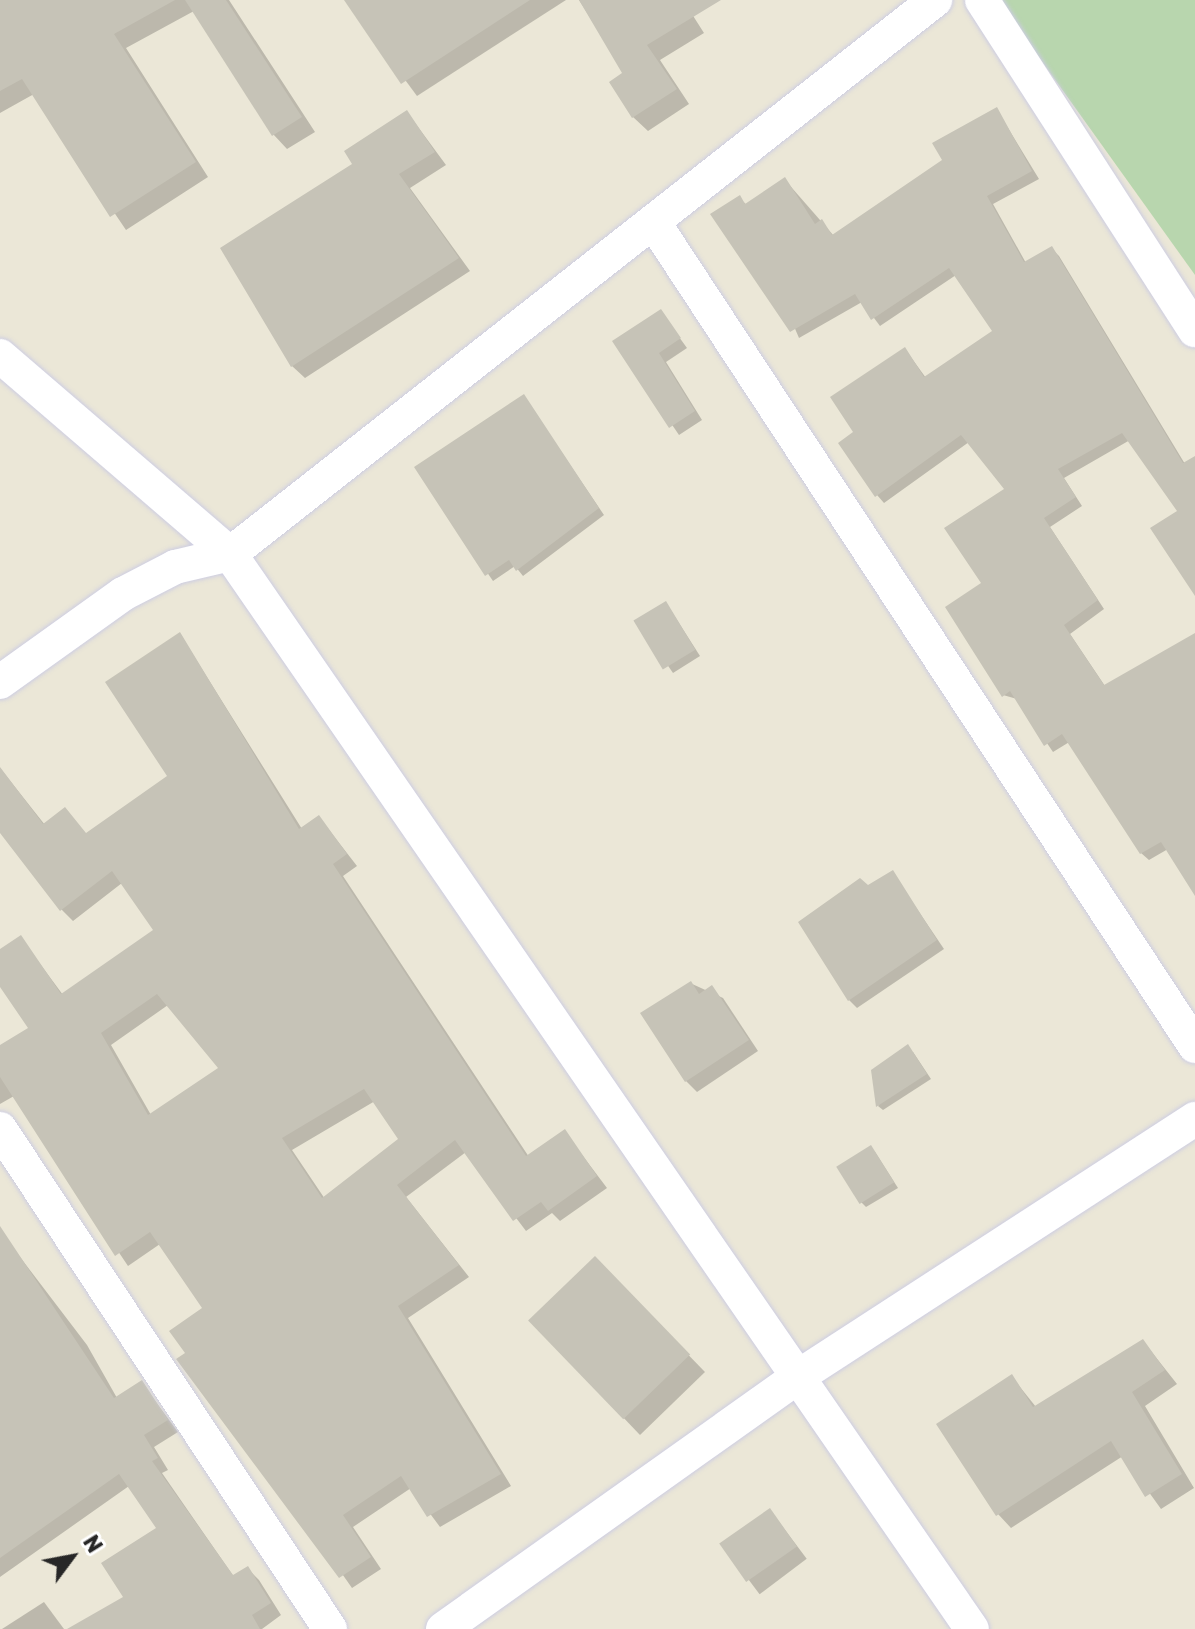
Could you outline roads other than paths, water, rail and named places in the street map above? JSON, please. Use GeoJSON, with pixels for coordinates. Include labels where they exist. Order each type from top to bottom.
{"type":"FeatureCollection","features":[{"type":"Feature","properties":{"kind":"street"},"geometry":{"type":"LineString","coordinates":[[0,682],[123,594],[175,567],[230,554],[935,0]]}},
{"type":"Feature","properties":{"kind":"street"},"geometry":{"type":"LineString","coordinates":[[982,0],[1195,330]]}},
{"type":"Feature","properties":{"kind":"street"},"geometry":{"type":"LineString","coordinates":[[654,223],[1195,1046]]}},
{"type":"Feature","properties":{"kind":"street"},"geometry":{"type":"LineString","coordinates":[[0,356],[230,554],[972,1629]]}},
{"type":"Feature","properties":{"kind":"street"},"geometry":{"type":"LineString","coordinates":[[443,1629],[799,1376],[1195,1119]]}},
{"type":"Feature","properties":{"kind":"street"},"geometry":{"type":"LineString","coordinates":[[0,1129],[330,1629]]}}]}
